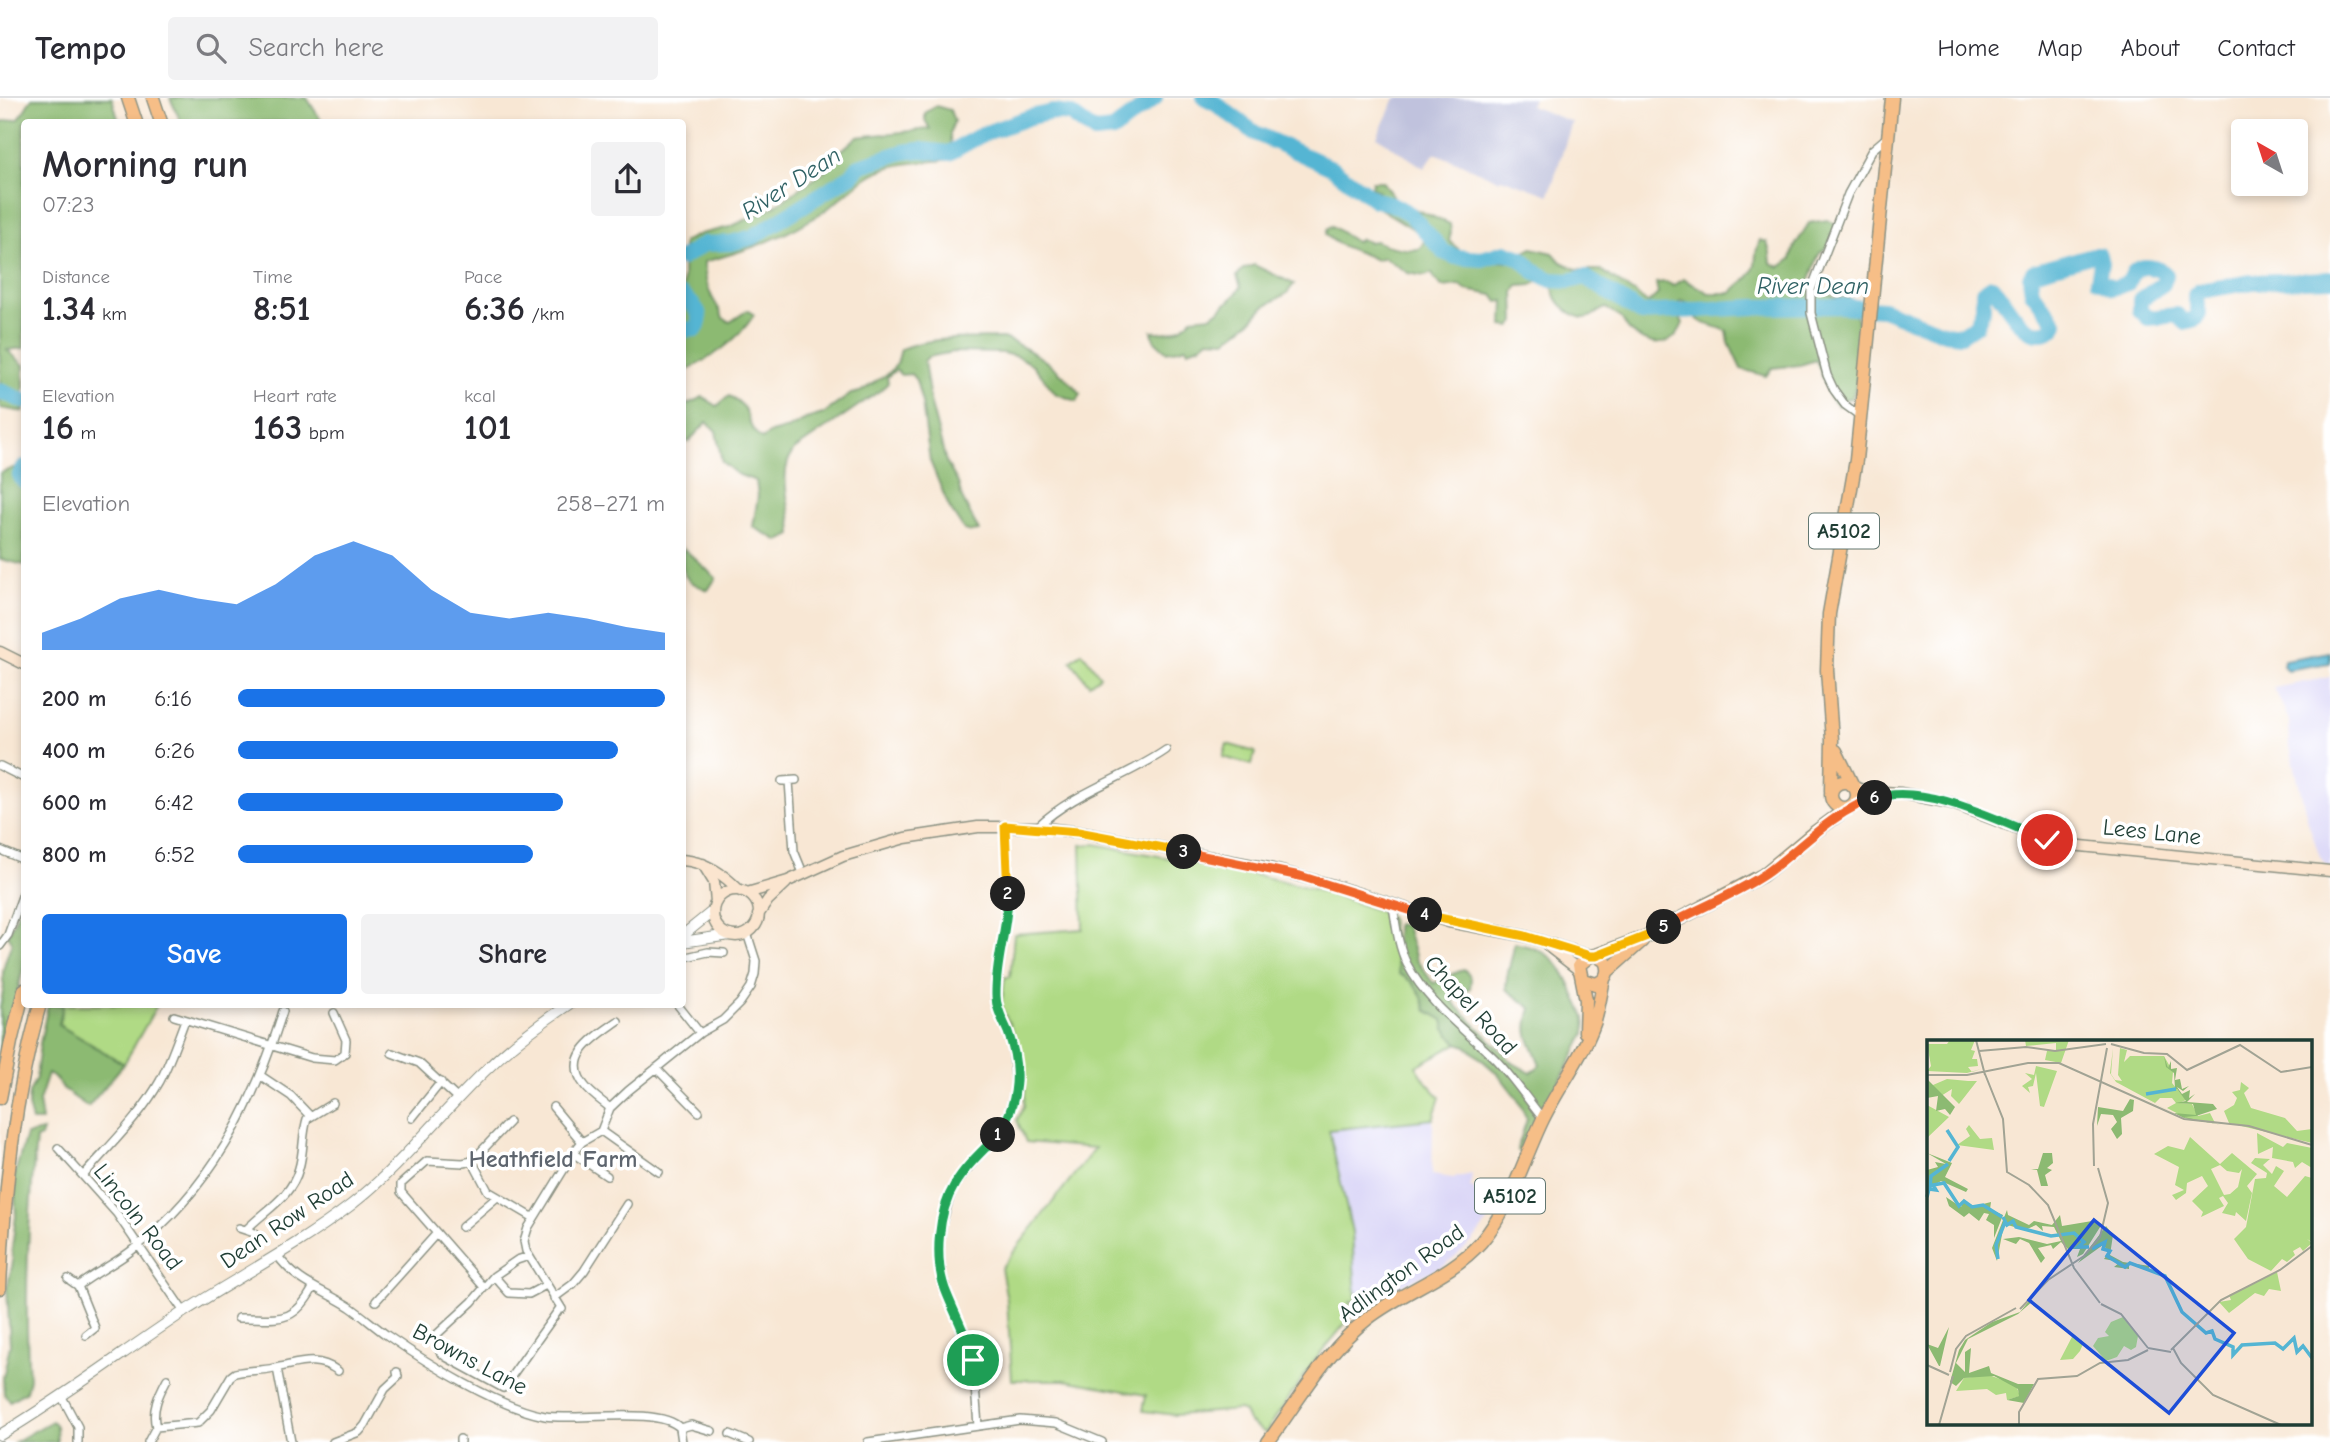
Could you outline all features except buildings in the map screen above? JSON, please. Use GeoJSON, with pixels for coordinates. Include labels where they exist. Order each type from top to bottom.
{"type":"FeatureCollection","features":[{"type":"Feature","properties":{"kind":"main road"},"geometry":{"type":"LineString","coordinates":[[128,98],[135,119]]}},
{"type":"Feature","properties":{"kind":"main road"},"geometry":{"type":"LineString","coordinates":[[153,98],[160,119]]}},
{"type":"Feature","properties":{"kind":"main road","name":"A5102"},"geometry":{"type":"LineString","coordinates":[[1811,835],[1831,794],[1832,740],[1827,670],[1829,614],[1856,460],[1892,98]]}},
{"type":"Feature","properties":{"kind":"main road"},"geometry":{"type":"LineString","coordinates":[[0,652],[21,662]]}},
{"type":"Feature","properties":{"kind":"main road","name":"A5102"},"geometry":{"type":"LineString","coordinates":[[1832,740],[1839,762],[1853,786]]}},
{"type":"Feature","properties":{"kind":"main road"},"geometry":{"type":"LineString","coordinates":[[1841,783],[1853,786],[1857,798],[1849,807],[1837,807],[1831,794],[1841,783]]}},
{"type":"Feature","properties":{"kind":"main road","name":"Lees Lane"},"geometry":{"type":"LineString","coordinates":[[1853,786],[1867,791],[1951,803],[2047,840],[2071,845],[2330,871]]}},
{"type":"Feature","properties":{"kind":"main road","name":"Lees Lane"},"geometry":{"type":"LineString","coordinates":[[1849,807],[1893,793]]}},
{"type":"Feature","properties":{"kind":"main road","name":"A5102"},"geometry":{"type":"LineString","coordinates":[[1593,956],[1647,936],[1763,875],[1849,807]]}},
{"type":"Feature","properties":{"kind":"main road"},"geometry":{"type":"LineString","coordinates":[[715,907],[727,892],[743,892],[788,881],[864,849],[905,838],[953,830],[1005,826],[1038,827],[1269,868],[1449,922],[1540,941],[1593,956],[1605,961],[1606,975],[1596,984],[1540,941]]}},
{"type":"Feature","properties":{"kind":"main road"},"geometry":{"type":"LineString","coordinates":[[686,861],[703,864],[720,872],[756,902],[758,915]]}},
{"type":"Feature","properties":{"kind":"main road"},"geometry":{"type":"LineString","coordinates":[[703,864],[714,883],[716,925],[730,935],[747,933],[753,928],[768,900],[788,881]]}},
{"type":"Feature","properties":{"kind":"main road","name":"A5102"},"geometry":{"type":"LineString","coordinates":[[1606,975],[1647,936]]}},
{"type":"Feature","properties":{"kind":"main road"},"geometry":{"type":"LineString","coordinates":[[1581,975],[1582,961],[1593,956]]}},
{"type":"Feature","properties":{"kind":"main road","name":"Adlington Road"},"geometry":{"type":"LineString","coordinates":[[1580,1053],[1587,1018],[1581,975]]}},
{"type":"Feature","properties":{"kind":"main road","name":"Adlington Road"},"geometry":{"type":"LineString","coordinates":[[1268,1442],[1332,1352],[1348,1336],[1368,1318],[1447,1271],[1482,1241],[1509,1197],[1543,1119],[1580,1053],[1594,1021],[1606,975]]}},
{"type":"Feature","properties":{"kind":"main road"},"geometry":{"type":"LineString","coordinates":[[0,1098],[21,1002]]}},
{"type":"Feature","properties":{"kind":"main road"},"geometry":{"type":"LineString","coordinates":[[0,1289],[3,1215],[12,1136],[39,1008]]}},
{"type":"Feature","properties":{"kind":"street"},"geometry":{"type":"LineString","coordinates":[[1860,416],[1845,405],[1830,383],[1811,313],[1811,290],[1848,194],[1872,150],[1886,138]]}},
{"type":"Feature","properties":{"kind":"street"},"geometry":{"type":"LineString","coordinates":[[1038,827],[1066,803],[1141,766],[1166,750]]}},
{"type":"Feature","properties":{"kind":"street"},"geometry":{"type":"LineString","coordinates":[[0,766],[21,776]]}},
{"type":"Feature","properties":{"kind":"street"},"geometry":{"type":"LineString","coordinates":[[789,781],[793,851],[803,873]]}},
{"type":"Feature","properties":{"kind":"street"},"geometry":{"type":"LineString","coordinates":[[978,1426],[973,1360],[946,1290],[941,1272],[939,1245],[953,1186],[1006,1124],[1015,1097],[1015,1059],[996,1001],[998,966],[1008,909],[1005,826]]}},
{"type":"Feature","properties":{"kind":"street"},"geometry":{"type":"LineString","coordinates":[[0,850],[21,859]]}},
{"type":"Feature","properties":{"kind":"street"},"geometry":{"type":"LineString","coordinates":[[0,946],[8,935],[21,899]]}},
{"type":"Feature","properties":{"kind":"street","name":"Chapel Road"},"geometry":{"type":"LineString","coordinates":[[1393,906],[1397,935],[1413,973],[1452,1020],[1498,1062],[1543,1119]]}},
{"type":"Feature","properties":{"kind":"street"},"geometry":{"type":"LineString","coordinates":[[686,935],[715,907]]}},
{"type":"Feature","properties":{"kind":"street"},"geometry":{"type":"LineString","coordinates":[[529,1256],[517,1260],[494,1276],[472,1302],[435,1337],[436,1345],[446,1357],[503,1388],[561,1308],[529,1256],[524,1241],[534,1218],[582,1142],[601,1131],[610,1108],[700,1033],[723,1020],[751,987],[756,961],[747,933]]}},
{"type":"Feature","properties":{"kind":"street"},"geometry":{"type":"LineString","coordinates":[[686,939],[730,935]]}},
{"type":"Feature","properties":{"kind":"street"},"geometry":{"type":"LineString","coordinates":[[686,957],[708,952],[724,953]]}},
{"type":"Feature","properties":{"kind":"street","name":"Dean Row Road"},"geometry":{"type":"LineString","coordinates":[[0,1435],[62,1397],[184,1312],[277,1255],[349,1206],[372,1187],[513,1045],[563,1008]]}},
{"type":"Feature","properties":{"kind":"street"},"geometry":{"type":"LineString","coordinates":[[680,1008],[700,1033]]}},
{"type":"Feature","properties":{"kind":"street"},"geometry":{"type":"LineString","coordinates":[[78,1286],[140,1244],[183,1202],[211,1167],[244,1116],[273,1045],[283,1011]]}},
{"type":"Feature","properties":{"kind":"street"},"geometry":{"type":"LineString","coordinates":[[174,1016],[312,1058],[335,1060],[345,1053],[346,1040],[334,1013]]}},
{"type":"Feature","properties":{"kind":"street"},"geometry":{"type":"LineString","coordinates":[[83,1176],[139,1112],[159,1083],[185,1020]]}},
{"type":"Feature","properties":{"kind":"street"},"geometry":{"type":"LineString","coordinates":[[610,1108],[583,1084],[578,1073],[579,1062],[582,1049],[618,1021]]}},
{"type":"Feature","properties":{"kind":"street"},"geometry":{"type":"LineString","coordinates":[[392,1053],[419,1063],[458,1098]]}},
{"type":"Feature","properties":{"kind":"street"},"geometry":{"type":"LineString","coordinates":[[656,1068],[699,1112]]}},
{"type":"Feature","properties":{"kind":"street"},"geometry":{"type":"LineString","coordinates":[[261,1076],[292,1096],[310,1116]]}},
{"type":"Feature","properties":{"kind":"street"},"geometry":{"type":"LineString","coordinates":[[412,1118],[441,1082]]}},
{"type":"Feature","properties":{"kind":"street"},"geometry":{"type":"LineString","coordinates":[[246,1230],[275,1206],[293,1184],[300,1165],[306,1124],[310,1116],[333,1103]]}},
{"type":"Feature","properties":{"kind":"street"},"geometry":{"type":"LineString","coordinates":[[553,1107],[582,1142]]}},
{"type":"Feature","properties":{"kind":"street"},"geometry":{"type":"LineString","coordinates":[[483,1286],[404,1195],[401,1184],[427,1161],[472,1161],[509,1122]]}},
{"type":"Feature","properties":{"kind":"street"},"geometry":{"type":"LineString","coordinates":[[601,1131],[659,1172]]}},
{"type":"Feature","properties":{"kind":"street","name":"Lincoln Road"},"geometry":{"type":"LineString","coordinates":[[58,1148],[117,1214],[184,1312]]}},
{"type":"Feature","properties":{"kind":"street"},"geometry":{"type":"LineString","coordinates":[[574,1154],[607,1176]]}},
{"type":"Feature","properties":{"kind":"street"},"geometry":{"type":"LineString","coordinates":[[472,1161],[488,1191],[534,1218]]}},
{"type":"Feature","properties":{"kind":"street"},"geometry":{"type":"LineString","coordinates":[[462,1227],[496,1198]]}},
{"type":"Feature","properties":{"kind":"street"},"geometry":{"type":"LineString","coordinates":[[554,1297],[573,1284],[584,1271],[627,1204]]}},
{"type":"Feature","properties":{"kind":"street"},"geometry":{"type":"LineString","coordinates":[[376,1301],[437,1233]]}},
{"type":"Feature","properties":{"kind":"street","name":"Browns Lane"},"geometry":{"type":"LineString","coordinates":[[277,1255],[293,1274],[349,1307],[427,1362],[524,1410],[545,1416],[566,1417],[632,1415],[675,1422],[680,1428],[691,1425],[712,1431]]}},
{"type":"Feature","properties":{"kind":"street"},"geometry":{"type":"LineString","coordinates":[[494,1276],[509,1293],[529,1294],[546,1285]]}},
{"type":"Feature","properties":{"kind":"street"},"geometry":{"type":"LineString","coordinates":[[68,1279],[78,1286],[95,1328],[86,1335]]}},
{"type":"Feature","properties":{"kind":"street"},"geometry":{"type":"LineString","coordinates":[[238,1318],[279,1318],[294,1314],[313,1288]]}},
{"type":"Feature","properties":{"kind":"street"},"geometry":{"type":"LineString","coordinates":[[148,1442],[160,1427],[192,1425],[203,1419],[230,1376],[235,1373],[277,1368],[304,1360],[330,1365],[338,1371]]}},
{"type":"Feature","properties":{"kind":"street"},"geometry":{"type":"LineString","coordinates":[[277,1368],[291,1442]]}},
{"type":"Feature","properties":{"kind":"street"},"geometry":{"type":"LineString","coordinates":[[337,1441],[359,1432],[385,1389],[398,1377],[397,1371]]}},
{"type":"Feature","properties":{"kind":"street"},"geometry":{"type":"LineString","coordinates":[[160,1427],[153,1416],[160,1391],[167,1379]]}},
{"type":"Feature","properties":{"kind":"street"},"geometry":{"type":"LineString","coordinates":[[62,1397],[78,1427],[78,1442]]}},
{"type":"Feature","properties":{"kind":"street"},"geometry":{"type":"LineString","coordinates":[[868,1442],[1020,1420],[1056,1423],[1102,1442]]}},
{"type":"Feature","properties":{"kind":"street"},"geometry":{"type":"LineString","coordinates":[[680,1428],[682,1442]]}},
{"type":"Feature","properties":{"kind":"street"},"geometry":{"type":"LineString","coordinates":[[730,1434],[749,1442]]}},
{"type":"Feature","properties":{"kind":"shaded area"},"geometry":{"type":"Polygon","coordinates":[[[1395,98],[1533,98],[1530,106],[1572,122],[1549,195],[1501,178],[1499,180],[1435,153],[1424,168],[1377,137],[1395,98]]]}},
{"type":"Feature","properties":{"kind":"shaded area"},"geometry":{"type":"Polygon","coordinates":[[[2330,677],[2330,871],[2320,857],[2308,822],[2290,747],[2289,720],[2274,688],[2330,677]]]}},
{"type":"Feature","properties":{"kind":"shaded area"},"geometry":{"type":"Polygon","coordinates":[[[1433,1119],[1432,1175],[1453,1178],[1472,1174],[1470,1187],[1475,1188],[1474,1192],[1500,1206],[1472,1242],[1445,1265],[1384,1293],[1356,1300],[1352,1232],[1329,1130],[1433,1119]]]}},
{"type":"Feature","properties":{"kind":"green space"},"geometry":{"type":"Polygon","coordinates":[[[32,98],[112,98],[118,119],[21,119],[21,348],[7,350],[21,362],[21,412],[0,408],[0,122],[19,119],[32,98]]]}},
{"type":"Feature","properties":{"kind":"green space"},"geometry":{"type":"Polygon","coordinates":[[[170,98],[307,98],[320,119],[180,119],[170,98]]]}},
{"type":"Feature","properties":{"kind":"green space"},"geometry":{"type":"Polygon","coordinates":[[[936,106],[950,110],[954,121],[950,134],[951,159],[881,170],[796,228],[752,247],[704,262],[708,289],[723,318],[730,322],[748,310],[754,315],[722,349],[686,370],[686,241],[700,234],[730,227],[773,207],[824,172],[835,156],[857,137],[930,129],[925,113],[936,106]]]}},
{"type":"Feature","properties":{"kind":"green space"},"geometry":{"type":"Polygon","coordinates":[[[1372,181],[1382,181],[1396,201],[1450,224],[1449,241],[1474,263],[1509,261],[1532,248],[1553,253],[1561,262],[1578,270],[1601,270],[1648,303],[1658,294],[1656,283],[1666,282],[1674,286],[1683,279],[1709,293],[1732,293],[1752,272],[1760,240],[1767,242],[1771,263],[1780,267],[1791,259],[1795,246],[1809,223],[1828,220],[1839,227],[1835,240],[1819,254],[1809,282],[1835,297],[1849,298],[1857,318],[1860,333],[1859,363],[1851,399],[1847,398],[1838,406],[1832,401],[1816,360],[1772,368],[1766,376],[1741,369],[1729,343],[1727,331],[1699,320],[1686,302],[1680,301],[1678,306],[1683,323],[1678,332],[1666,342],[1652,343],[1636,336],[1620,317],[1606,308],[1588,318],[1581,318],[1559,302],[1551,286],[1538,281],[1532,285],[1518,286],[1514,292],[1515,322],[1511,327],[1503,326],[1504,301],[1498,302],[1493,295],[1466,290],[1459,285],[1443,287],[1434,279],[1432,273],[1425,276],[1408,273],[1384,257],[1376,260],[1343,246],[1326,234],[1332,226],[1356,242],[1361,239],[1403,249],[1420,247],[1425,239],[1423,235],[1376,206],[1378,191],[1371,187],[1372,181]]]}},
{"type":"Feature","properties":{"kind":"green space"},"geometry":{"type":"Polygon","coordinates":[[[1254,265],[1294,284],[1286,294],[1263,307],[1251,321],[1226,340],[1208,339],[1200,346],[1188,350],[1186,347],[1167,352],[1154,340],[1152,331],[1174,331],[1192,318],[1210,316],[1218,311],[1241,287],[1237,276],[1243,269],[1254,265]]]}},
{"type":"Feature","properties":{"kind":"green space"},"geometry":{"type":"Polygon","coordinates":[[[1003,338],[1025,348],[1064,376],[1081,394],[1077,401],[1056,394],[1033,365],[1019,357],[1002,353],[953,352],[928,357],[924,361],[930,401],[946,462],[979,531],[964,530],[949,507],[930,461],[922,403],[916,380],[911,374],[901,375],[896,370],[887,377],[888,383],[881,390],[794,450],[785,480],[792,535],[779,541],[753,527],[758,496],[756,481],[737,474],[722,462],[716,431],[707,422],[686,442],[686,405],[703,397],[717,406],[729,396],[737,401],[746,411],[752,428],[762,439],[771,433],[823,414],[851,394],[860,392],[890,372],[897,364],[901,349],[925,342],[1003,338]]]}},
{"type":"Feature","properties":{"kind":"green space"},"geometry":{"type":"Polygon","coordinates":[[[21,465],[21,564],[0,559],[0,473],[21,465]]]}},
{"type":"Feature","properties":{"kind":"green space"},"geometry":{"type":"Polygon","coordinates":[[[686,551],[716,578],[708,590],[688,579],[686,551]]]}},
{"type":"Feature","properties":{"kind":"green space"},"geometry":{"type":"Polygon","coordinates":[[[1082,652],[1100,676],[1089,684],[1071,661],[1082,652]]]}},
{"type":"Feature","properties":{"kind":"green space"},"geometry":{"type":"Polygon","coordinates":[[[1227,744],[1255,752],[1252,765],[1223,757],[1227,744]]]}},
{"type":"Feature","properties":{"kind":"green space"},"geometry":{"type":"Polygon","coordinates":[[[1095,844],[1282,881],[1355,902],[1390,916],[1394,948],[1403,970],[1464,1040],[1416,1066],[1440,1097],[1433,1119],[1329,1130],[1352,1232],[1356,1300],[1350,1302],[1350,1318],[1315,1360],[1265,1433],[1248,1421],[1244,1412],[1239,1410],[1175,1415],[1143,1411],[1146,1395],[1065,1380],[1012,1380],[1007,1300],[1001,1268],[1095,1148],[1026,1142],[1017,1120],[1024,1106],[1023,1061],[1001,1006],[1005,977],[1010,977],[1014,934],[1083,929],[1081,845],[1095,844]]]}},
{"type":"Feature","properties":{"kind":"green space"},"geometry":{"type":"Polygon","coordinates":[[[21,905],[21,977],[0,1061],[3,974],[12,942],[8,935],[21,905]]]}},
{"type":"Feature","properties":{"kind":"green space"},"geometry":{"type":"Polygon","coordinates":[[[1396,924],[1406,926],[1416,959],[1433,983],[1465,970],[1471,978],[1470,989],[1459,993],[1453,1002],[1513,1063],[1531,1073],[1540,1065],[1527,1026],[1531,1008],[1506,989],[1514,943],[1547,955],[1565,976],[1584,1015],[1585,1034],[1522,1153],[1517,1150],[1527,1119],[1517,1098],[1498,1074],[1466,1046],[1457,1043],[1445,1029],[1443,1020],[1426,1010],[1414,984],[1399,974],[1396,924]]]}},
{"type":"Feature","properties":{"kind":"green space"},"geometry":{"type":"Polygon","coordinates":[[[47,1008],[62,1008],[59,1025],[124,1064],[88,1107],[64,1090],[55,1078],[48,1074],[39,1101],[42,1121],[32,1121],[28,1106],[29,1093],[36,1078],[47,1008]]]}},
{"type":"Feature","properties":{"kind":"green space"},"geometry":{"type":"Polygon","coordinates":[[[62,1008],[155,1008],[124,1064],[59,1025],[62,1008]]]}},
{"type":"Feature","properties":{"kind":"green space"},"geometry":{"type":"Polygon","coordinates":[[[43,1131],[41,1137],[36,1139],[29,1229],[29,1379],[26,1391],[10,1401],[4,1394],[3,1378],[10,1345],[7,1288],[13,1262],[16,1216],[14,1177],[26,1135],[43,1131]]]}},
{"type":"Feature","properties":{"kind":"green space"},"geometry":{"type":"Polygon","coordinates":[[[52,1421],[56,1426],[57,1442],[15,1442],[52,1421]]]}},
{"type":"Feature","properties":{"kind":"water"},"geometry":{"type":"Polygon","coordinates":[[[2330,652],[2330,663],[2287,670],[2283,666],[2284,660],[2330,652]]]}},
{"type":"Feature","properties":{"kind":"waterway","name":"River Dean"},"geometry":{"type":"LineString","coordinates":[[686,255],[704,244],[731,243],[753,237],[852,175],[859,166],[903,152],[921,150],[949,153],[983,134],[1030,117],[1053,112],[1070,114],[1095,132],[1113,130],[1155,98]]}},
{"type":"Feature","properties":{"kind":"waterway","name":"River Dean"},"geometry":{"type":"LineString","coordinates":[[1204,98],[1255,133],[1332,168],[1375,200],[1392,204],[1410,214],[1444,252],[1456,257],[1482,259],[1505,252],[1521,258],[1534,271],[1551,280],[1570,281],[1585,277],[1641,313],[1754,307],[1839,306],[1883,309],[1945,333],[1961,335],[1976,325],[1983,309],[1983,292],[1992,286],[2025,328],[2043,333],[2054,328],[2055,322],[2032,292],[2030,277],[2033,272],[2093,255],[2099,255],[2101,264],[2098,280],[2113,288],[2128,283],[2137,269],[2151,268],[2163,272],[2166,275],[2163,284],[2140,300],[2140,310],[2148,318],[2177,315],[2184,322],[2195,319],[2199,313],[2195,295],[2200,291],[2252,282],[2330,279]]}},
{"type":"Feature","properties":{"kind":"waterway","name":"River Dean"},"geometry":{"type":"LineString","coordinates":[[686,299],[699,314],[696,329],[686,330]]}},
{"type":"Feature","properties":{"kind":"waterway","name":"River Dean"},"geometry":{"type":"LineString","coordinates":[[0,391],[21,400]]}},
{"type":"Feature","properties":{"kind":"waterway","name":"River Dean"},"geometry":{"type":"LineString","coordinates":[[21,473],[21,477]]}},
{"type":"Feature","properties":{"kind":"district","name":"Heathfield Farm"},"geometry":{"type":"Point","coordinates":[553,1159]}},
{"type":"Feature","properties":{"kind":"route"},"geometry":{"type":"LineString","coordinates":[[973,1360],[946,1290],[941,1272],[939,1245],[953,1186],[1006,1124],[1015,1097],[1015,1059],[996,1001],[998,966],[1008,909],[1005,826],[1078,832],[1269,868],[1449,922],[1525,936],[1590,956],[1647,936],[1733,892],[1763,875],[1849,807],[1893,793],[1951,803],[2047,840]]}}]}
